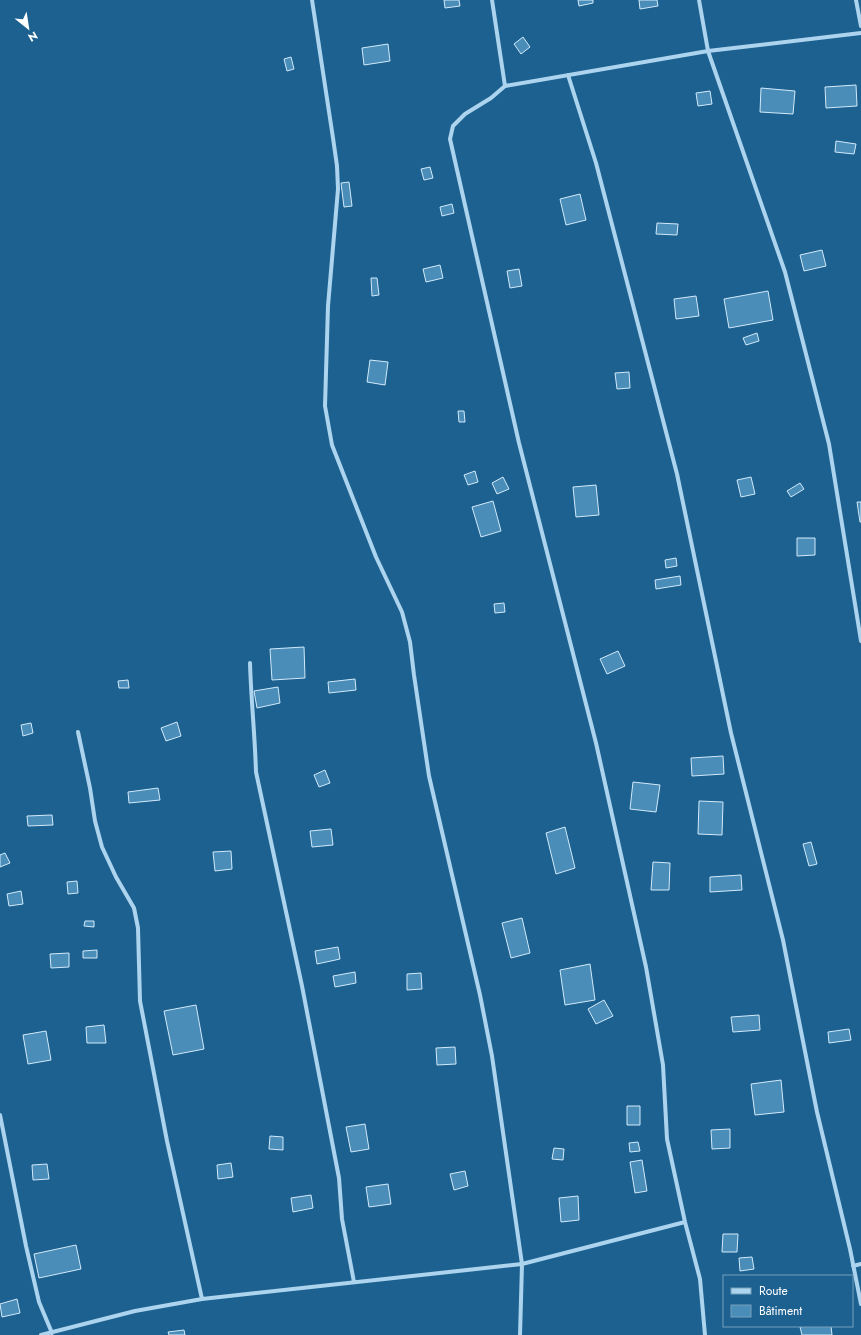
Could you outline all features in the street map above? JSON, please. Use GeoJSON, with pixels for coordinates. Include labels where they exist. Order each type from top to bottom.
{"type":"FeatureCollection","features":[{"type":"Feature","properties":{"kind":"street"},"geometry":{"type":"LineString","coordinates":[[312,0],[337,166],[338,189],[328,306],[325,406],[332,445],[376,557],[402,612],[410,642],[429,776],[480,995],[492,1056],[522,1264],[520,1335]]}},
{"type":"Feature","properties":{"kind":"street"},"geometry":{"type":"LineString","coordinates":[[492,0],[505,86]]}},
{"type":"Feature","properties":{"kind":"street"},"geometry":{"type":"LineString","coordinates":[[699,0],[708,51],[785,272],[829,444],[861,641]]}},
{"type":"Feature","properties":{"kind":"street"},"geometry":{"type":"LineString","coordinates":[[856,0],[861,26]]}},
{"type":"Feature","properties":{"kind":"street"},"geometry":{"type":"LineString","coordinates":[[705,1335],[700,1280],[685,1222],[667,1139],[663,1065],[643,954],[596,743],[519,443],[450,139],[453,126],[465,114],[491,98],[505,86],[708,51],[861,33]]}},
{"type":"Feature","properties":{"kind":"street"},"geometry":{"type":"LineString","coordinates":[[568,75],[596,163],[677,474],[731,733],[783,940],[817,1112],[861,1304]]}},
{"type":"Feature","properties":{"kind":"street"},"geometry":{"type":"LineString","coordinates":[[250,663],[251,711],[255,742],[256,772],[305,1001],[339,1178],[342,1219],[354,1282]]}},
{"type":"Feature","properties":{"kind":"street"},"geometry":{"type":"LineString","coordinates":[[78,732],[90,788],[95,821],[102,846],[116,877],[134,908],[138,928],[140,1001],[167,1141],[202,1299]]}},
{"type":"Feature","properties":{"kind":"street"},"geometry":{"type":"LineString","coordinates":[[0,1115],[26,1246],[39,1302],[52,1333]]}},
{"type":"Feature","properties":{"kind":"street"},"geometry":{"type":"LineString","coordinates":[[41,1335],[135,1311],[202,1299],[522,1264],[685,1222]]}},
{"type":"Feature","properties":{"kind":"street"},"geometry":{"type":"LineString","coordinates":[[853,1266],[861,1264]]}},
{"type":"Feature","properties":{"kind":"building"},"geometry":{"type":"Polygon","coordinates":[[[444,0],[459,0],[460,6],[445,8],[444,0]]]}},
{"type":"Feature","properties":{"kind":"building"},"geometry":{"type":"Polygon","coordinates":[[[578,0],[593,0],[593,3],[579,6],[578,0]]]}},
{"type":"Feature","properties":{"kind":"building"},"geometry":{"type":"Polygon","coordinates":[[[639,0],[657,0],[658,6],[640,9],[639,0]]]}},
{"type":"Feature","properties":{"kind":"building"},"geometry":{"type":"Polygon","coordinates":[[[523,37],[530,47],[521,54],[514,44],[523,37]]]}},
{"type":"Feature","properties":{"kind":"building"},"geometry":{"type":"Polygon","coordinates":[[[388,44],[390,61],[364,65],[362,48],[388,44]]]}},
{"type":"Feature","properties":{"kind":"building"},"geometry":{"type":"Polygon","coordinates":[[[291,57],[294,69],[287,71],[284,59],[291,57]]]}},
{"type":"Feature","properties":{"kind":"building"},"geometry":{"type":"Polygon","coordinates":[[[856,85],[857,106],[826,108],[825,87],[856,85]]]}},
{"type":"Feature","properties":{"kind":"building"},"geometry":{"type":"Polygon","coordinates":[[[761,88],[795,91],[793,114],[760,112],[761,88]]]}},
{"type":"Feature","properties":{"kind":"building"},"geometry":{"type":"Polygon","coordinates":[[[710,91],[712,104],[698,106],[696,93],[710,91]]]}},
{"type":"Feature","properties":{"kind":"building"},"geometry":{"type":"Polygon","coordinates":[[[836,141],[856,144],[854,154],[835,152],[836,141]]]}},
{"type":"Feature","properties":{"kind":"building"},"geometry":{"type":"Polygon","coordinates":[[[430,167],[433,178],[424,180],[421,169],[430,167]]]}},
{"type":"Feature","properties":{"kind":"building"},"geometry":{"type":"Polygon","coordinates":[[[349,182],[352,206],[344,207],[341,183],[349,182]]]}},
{"type":"Feature","properties":{"kind":"building"},"geometry":{"type":"Polygon","coordinates":[[[580,194],[586,220],[566,225],[560,199],[580,194]]]}},
{"type":"Feature","properties":{"kind":"building"},"geometry":{"type":"Polygon","coordinates":[[[452,204],[454,213],[442,216],[440,207],[452,204]]]}},
{"type":"Feature","properties":{"kind":"building"},"geometry":{"type":"Polygon","coordinates":[[[657,223],[678,224],[677,235],[656,234],[657,223]]]}},
{"type":"Feature","properties":{"kind":"building"},"geometry":{"type":"Polygon","coordinates":[[[822,250],[826,266],[804,271],[800,255],[822,250]]]}},
{"type":"Feature","properties":{"kind":"building"},"geometry":{"type":"Polygon","coordinates":[[[440,265],[443,278],[426,282],[423,269],[440,265]]]}},
{"type":"Feature","properties":{"kind":"building"},"geometry":{"type":"Polygon","coordinates":[[[519,269],[522,286],[510,288],[507,271],[519,269]]]}},
{"type":"Feature","properties":{"kind":"building"},"geometry":{"type":"Polygon","coordinates":[[[371,278],[377,278],[379,295],[372,296],[371,278]]]}},
{"type":"Feature","properties":{"kind":"building"},"geometry":{"type":"Polygon","coordinates":[[[768,291],[773,320],[729,328],[724,299],[768,291]]]}},
{"type":"Feature","properties":{"kind":"building"},"geometry":{"type":"Polygon","coordinates":[[[696,296],[699,316],[676,319],[674,299],[696,296]]]}},
{"type":"Feature","properties":{"kind":"building"},"geometry":{"type":"Polygon","coordinates":[[[757,333],[759,341],[746,345],[743,338],[757,333]]]}},
{"type":"Feature","properties":{"kind":"building"},"geometry":{"type":"Polygon","coordinates":[[[370,360],[388,362],[385,385],[367,382],[370,360]]]}},
{"type":"Feature","properties":{"kind":"building"},"geometry":{"type":"Polygon","coordinates":[[[629,372],[630,388],[617,389],[615,373],[629,372]]]}},
{"type":"Feature","properties":{"kind":"building"},"geometry":{"type":"Polygon","coordinates":[[[458,411],[464,411],[465,422],[459,422],[458,411]]]}},
{"type":"Feature","properties":{"kind":"building"},"geometry":{"type":"Polygon","coordinates":[[[475,471],[478,482],[468,485],[464,475],[475,471]]]}},
{"type":"Feature","properties":{"kind":"building"},"geometry":{"type":"Polygon","coordinates":[[[503,477],[509,489],[497,494],[492,483],[503,477]]]}},
{"type":"Feature","properties":{"kind":"building"},"geometry":{"type":"Polygon","coordinates":[[[751,477],[755,494],[741,497],[737,480],[751,477]]]}},
{"type":"Feature","properties":{"kind":"building"},"geometry":{"type":"Polygon","coordinates":[[[800,483],[804,489],[791,497],[787,491],[800,483]]]}},
{"type":"Feature","properties":{"kind":"building"},"geometry":{"type":"Polygon","coordinates":[[[596,485],[599,515],[576,517],[573,487],[596,485]]]}},
{"type":"Feature","properties":{"kind":"building"},"geometry":{"type":"Polygon","coordinates":[[[493,501],[501,531],[481,537],[472,507],[493,501]]]}},
{"type":"Feature","properties":{"kind":"building"},"geometry":{"type":"Polygon","coordinates":[[[857,502],[861,502],[861,522],[860,522],[857,502]]]}},
{"type":"Feature","properties":{"kind":"building"},"geometry":{"type":"Polygon","coordinates":[[[797,538],[815,538],[815,555],[797,556],[797,538]]]}},
{"type":"Feature","properties":{"kind":"building"},"geometry":{"type":"Polygon","coordinates":[[[676,558],[677,566],[666,568],[665,560],[676,558]]]}},
{"type":"Feature","properties":{"kind":"building"},"geometry":{"type":"Polygon","coordinates":[[[680,576],[681,585],[656,589],[655,580],[680,576]]]}},
{"type":"Feature","properties":{"kind":"building"},"geometry":{"type":"Polygon","coordinates":[[[504,603],[505,612],[495,613],[494,604],[504,603]]]}},
{"type":"Feature","properties":{"kind":"building"},"geometry":{"type":"Polygon","coordinates":[[[304,647],[305,678],[272,680],[270,649],[304,647]]]}},
{"type":"Feature","properties":{"kind":"building"},"geometry":{"type":"Polygon","coordinates":[[[618,651],[625,666],[607,674],[600,659],[618,651]]]}},
{"type":"Feature","properties":{"kind":"building"},"geometry":{"type":"Polygon","coordinates":[[[355,679],[356,690],[329,693],[328,682],[355,679]]]}},
{"type":"Feature","properties":{"kind":"building"},"geometry":{"type":"Polygon","coordinates":[[[128,680],[129,688],[119,688],[118,681],[128,680]]]}},
{"type":"Feature","properties":{"kind":"building"},"geometry":{"type":"Polygon","coordinates":[[[278,687],[280,703],[257,708],[254,691],[278,687]]]}},
{"type":"Feature","properties":{"kind":"building"},"geometry":{"type":"Polygon","coordinates":[[[177,722],[181,736],[166,741],[161,728],[177,722]]]}},
{"type":"Feature","properties":{"kind":"building"},"geometry":{"type":"Polygon","coordinates":[[[31,723],[33,733],[23,736],[21,725],[31,723]]]}},
{"type":"Feature","properties":{"kind":"building"},"geometry":{"type":"Polygon","coordinates":[[[723,756],[724,774],[692,776],[691,758],[723,756]]]}},
{"type":"Feature","properties":{"kind":"building"},"geometry":{"type":"Polygon","coordinates":[[[325,770],[330,783],[319,787],[314,775],[325,770]]]}},
{"type":"Feature","properties":{"kind":"building"},"geometry":{"type":"Polygon","coordinates":[[[633,782],[660,785],[656,812],[630,809],[633,782]]]}},
{"type":"Feature","properties":{"kind":"building"},"geometry":{"type":"Polygon","coordinates":[[[158,788],[160,800],[129,803],[128,792],[158,788]]]}},
{"type":"Feature","properties":{"kind":"building"},"geometry":{"type":"Polygon","coordinates":[[[699,801],[723,802],[722,835],[698,834],[699,801]]]}},
{"type":"Feature","properties":{"kind":"building"},"geometry":{"type":"Polygon","coordinates":[[[52,815],[53,825],[28,826],[27,816],[52,815]]]}},
{"type":"Feature","properties":{"kind":"building"},"geometry":{"type":"Polygon","coordinates":[[[565,827],[575,868],[556,874],[546,833],[565,827]]]}},
{"type":"Feature","properties":{"kind":"building"},"geometry":{"type":"Polygon","coordinates":[[[331,829],[333,845],[312,847],[310,831],[331,829]]]}},
{"type":"Feature","properties":{"kind":"building"},"geometry":{"type":"Polygon","coordinates":[[[811,842],[817,864],[809,866],[803,844],[811,842]]]}},
{"type":"Feature","properties":{"kind":"building"},"geometry":{"type":"Polygon","coordinates":[[[231,851],[232,869],[215,871],[213,852],[231,851]]]}},
{"type":"Feature","properties":{"kind":"building"},"geometry":{"type":"Polygon","coordinates":[[[5,853],[10,863],[0,867],[0,855],[5,853]]]}},
{"type":"Feature","properties":{"kind":"building"},"geometry":{"type":"Polygon","coordinates":[[[653,862],[670,863],[669,890],[651,890],[653,862]]]}},
{"type":"Feature","properties":{"kind":"building"},"geometry":{"type":"Polygon","coordinates":[[[741,875],[742,890],[710,892],[710,877],[741,875]]]}},
{"type":"Feature","properties":{"kind":"building"},"geometry":{"type":"Polygon","coordinates":[[[77,881],[78,893],[68,894],[67,882],[77,881]]]}},
{"type":"Feature","properties":{"kind":"building"},"geometry":{"type":"Polygon","coordinates":[[[21,891],[23,904],[9,906],[7,894],[21,891]]]}},
{"type":"Feature","properties":{"kind":"building"},"geometry":{"type":"Polygon","coordinates":[[[522,918],[530,953],[511,958],[502,923],[522,918]]]}},
{"type":"Feature","properties":{"kind":"building"},"geometry":{"type":"Polygon","coordinates":[[[85,921],[94,921],[94,927],[84,926],[85,921]]]}},
{"type":"Feature","properties":{"kind":"building"},"geometry":{"type":"Polygon","coordinates":[[[338,947],[340,959],[317,964],[315,951],[338,947]]]}},
{"type":"Feature","properties":{"kind":"building"},"geometry":{"type":"Polygon","coordinates":[[[97,950],[97,958],[83,958],[83,951],[97,950]]]}},
{"type":"Feature","properties":{"kind":"building"},"geometry":{"type":"Polygon","coordinates":[[[69,953],[69,967],[51,968],[50,954],[69,953]]]}},
{"type":"Feature","properties":{"kind":"building"},"geometry":{"type":"Polygon","coordinates":[[[590,964],[595,1000],[565,1005],[560,970],[590,964]]]}},
{"type":"Feature","properties":{"kind":"building"},"geometry":{"type":"Polygon","coordinates":[[[355,972],[356,983],[335,987],[333,976],[355,972]]]}},
{"type":"Feature","properties":{"kind":"building"},"geometry":{"type":"Polygon","coordinates":[[[421,973],[422,989],[407,990],[407,974],[421,973]]]}},
{"type":"Feature","properties":{"kind":"building"},"geometry":{"type":"Polygon","coordinates":[[[604,1000],[613,1016],[596,1024],[588,1009],[604,1000]]]}},
{"type":"Feature","properties":{"kind":"building"},"geometry":{"type":"Polygon","coordinates":[[[196,1005],[204,1049],[173,1055],[164,1011],[196,1005]]]}},
{"type":"Feature","properties":{"kind":"building"},"geometry":{"type":"Polygon","coordinates":[[[759,1015],[760,1030],[733,1032],[731,1017],[759,1015]]]}},
{"type":"Feature","properties":{"kind":"building"},"geometry":{"type":"Polygon","coordinates":[[[104,1025],[106,1043],[87,1043],[86,1027],[104,1025]]]}},
{"type":"Feature","properties":{"kind":"building"},"geometry":{"type":"Polygon","coordinates":[[[849,1029],[851,1040],[829,1043],[828,1032],[849,1029]]]}},
{"type":"Feature","properties":{"kind":"building"},"geometry":{"type":"Polygon","coordinates":[[[46,1031],[51,1060],[28,1064],[23,1035],[46,1031]]]}},
{"type":"Feature","properties":{"kind":"building"},"geometry":{"type":"Polygon","coordinates":[[[455,1047],[456,1064],[437,1065],[436,1048],[455,1047]]]}},
{"type":"Feature","properties":{"kind":"building"},"geometry":{"type":"Polygon","coordinates":[[[781,1080],[784,1112],[755,1115],[751,1084],[781,1080]]]}},
{"type":"Feature","properties":{"kind":"building"},"geometry":{"type":"Polygon","coordinates":[[[627,1106],[640,1106],[640,1125],[627,1125],[627,1106]]]}},
{"type":"Feature","properties":{"kind":"building"},"geometry":{"type":"Polygon","coordinates":[[[365,1124],[369,1149],[351,1152],[346,1127],[365,1124]]]}},
{"type":"Feature","properties":{"kind":"building"},"geometry":{"type":"Polygon","coordinates":[[[730,1129],[730,1148],[712,1149],[711,1130],[730,1129]]]}},
{"type":"Feature","properties":{"kind":"building"},"geometry":{"type":"Polygon","coordinates":[[[270,1136],[283,1137],[283,1150],[269,1149],[270,1136]]]}},
{"type":"Feature","properties":{"kind":"building"},"geometry":{"type":"Polygon","coordinates":[[[638,1142],[640,1151],[630,1152],[629,1143],[638,1142]]]}},
{"type":"Feature","properties":{"kind":"building"},"geometry":{"type":"Polygon","coordinates":[[[554,1148],[564,1149],[563,1160],[552,1159],[554,1148]]]}},
{"type":"Feature","properties":{"kind":"building"},"geometry":{"type":"Polygon","coordinates":[[[642,1160],[647,1191],[635,1193],[630,1162],[642,1160]]]}},
{"type":"Feature","properties":{"kind":"building"},"geometry":{"type":"Polygon","coordinates":[[[231,1163],[233,1177],[218,1179],[217,1165],[231,1163]]]}},
{"type":"Feature","properties":{"kind":"building"},"geometry":{"type":"Polygon","coordinates":[[[47,1164],[49,1179],[33,1180],[32,1165],[47,1164]]]}},
{"type":"Feature","properties":{"kind":"building"},"geometry":{"type":"Polygon","coordinates":[[[465,1171],[468,1186],[454,1190],[450,1174],[465,1171]]]}},
{"type":"Feature","properties":{"kind":"building"},"geometry":{"type":"Polygon","coordinates":[[[388,1184],[391,1204],[369,1207],[366,1187],[388,1184]]]}},
{"type":"Feature","properties":{"kind":"building"},"geometry":{"type":"Polygon","coordinates":[[[311,1195],[313,1208],[293,1212],[291,1198],[311,1195]]]}},
{"type":"Feature","properties":{"kind":"building"},"geometry":{"type":"Polygon","coordinates":[[[578,1196],[579,1220],[561,1222],[559,1198],[578,1196]]]}},
{"type":"Feature","properties":{"kind":"building"},"geometry":{"type":"Polygon","coordinates":[[[723,1234],[738,1234],[737,1252],[722,1252],[723,1234]]]}},
{"type":"Feature","properties":{"kind":"building"},"geometry":{"type":"Polygon","coordinates":[[[76,1245],[81,1269],[39,1278],[34,1254],[76,1245]]]}},
{"type":"Feature","properties":{"kind":"building"},"geometry":{"type":"Polygon","coordinates":[[[752,1257],[754,1269],[740,1271],[739,1258],[752,1257]]]}},
{"type":"Feature","properties":{"kind":"building"},"geometry":{"type":"Polygon","coordinates":[[[17,1299],[20,1313],[2,1317],[0,1304],[17,1299]]]}},
{"type":"Feature","properties":{"kind":"building"},"geometry":{"type":"Polygon","coordinates":[[[800,1327],[831,1327],[832,1335],[802,1335],[800,1327]]]}},
{"type":"Feature","properties":{"kind":"building"},"geometry":{"type":"Polygon","coordinates":[[[184,1330],[185,1335],[169,1335],[168,1332],[184,1330]]]}}]}
